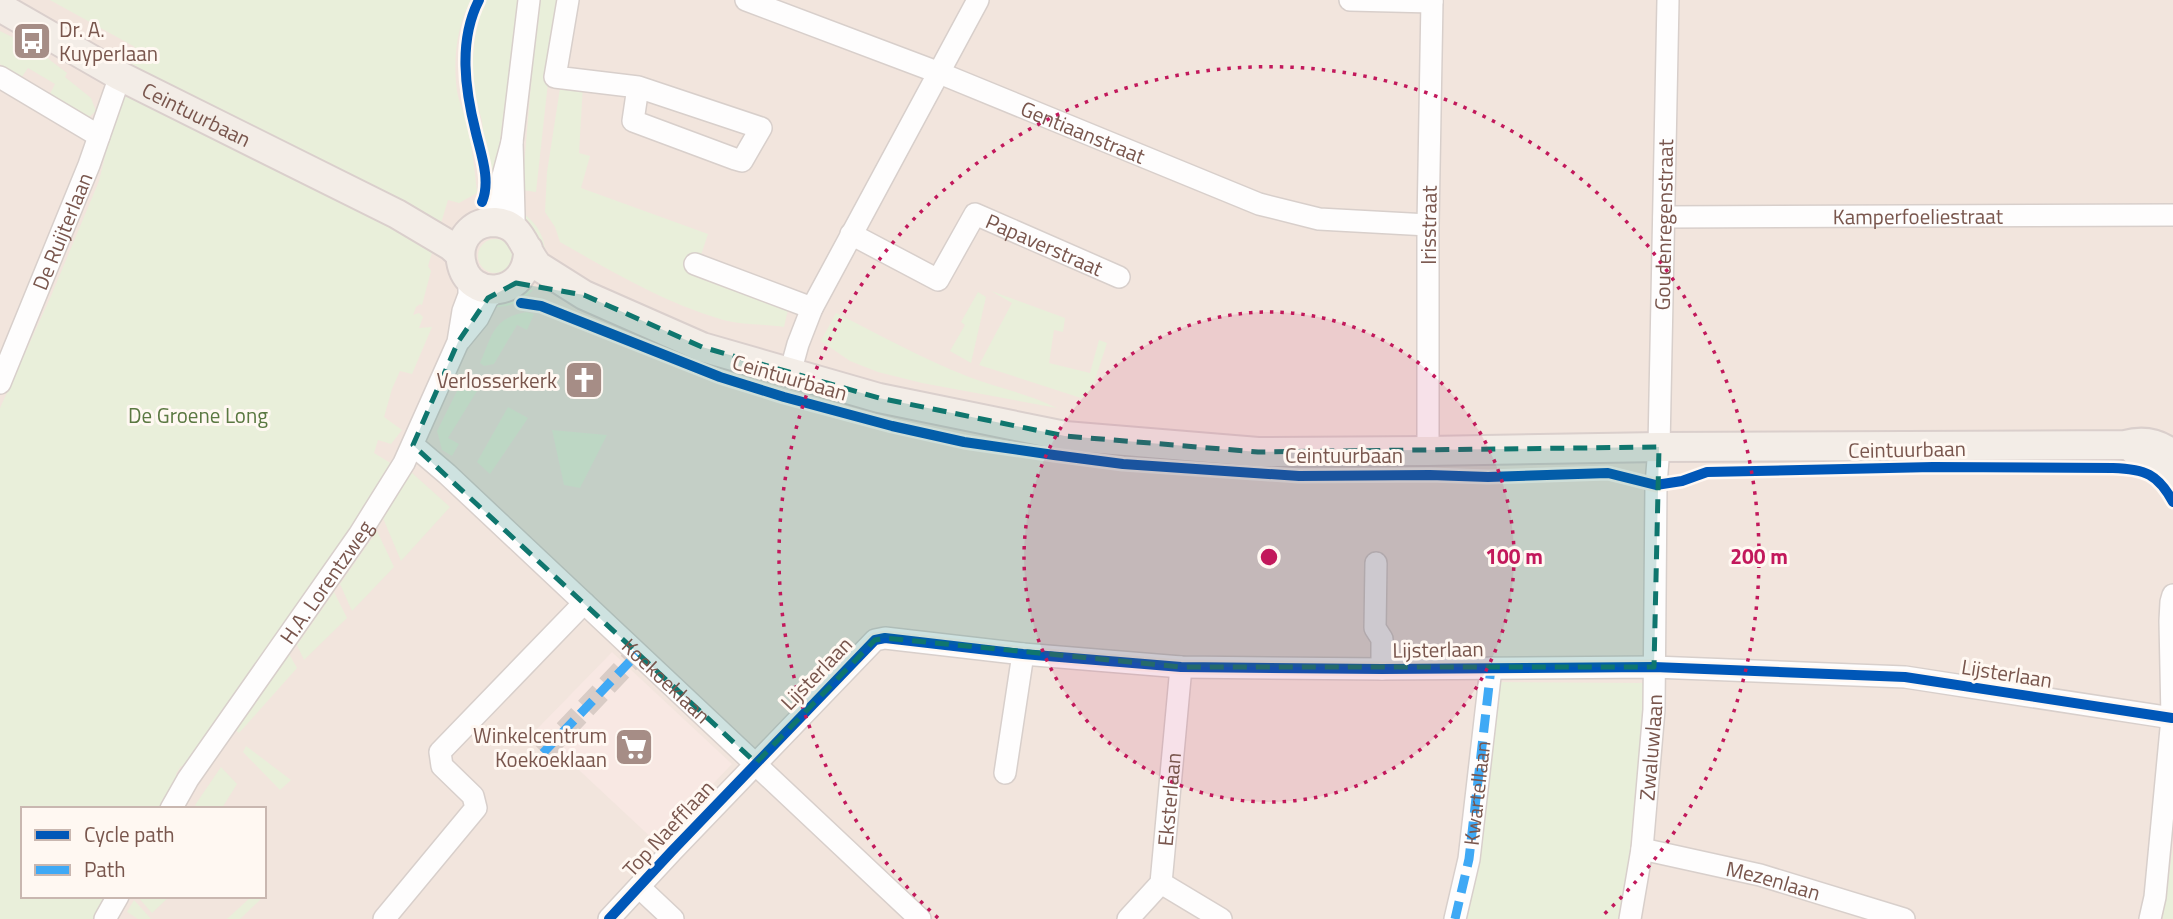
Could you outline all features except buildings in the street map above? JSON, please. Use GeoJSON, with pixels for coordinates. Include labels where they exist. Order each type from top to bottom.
{"type":"FeatureCollection","features":[{"type":"Feature","properties":{"kind":"main road","name":"Ceintuurbaan"},"geometry":{"type":"LineString","coordinates":[[0,7],[120,76],[397,214],[457,229],[472,246]]}},
{"type":"Feature","properties":{"kind":"main road"},"geometry":{"type":"LineString","coordinates":[[500,223],[523,240],[527,268],[507,286],[487,289],[477,285],[472,246],[500,223]]}},
{"type":"Feature","properties":{"kind":"main road","name":"Ceintuurbaan"},"geometry":{"type":"LineString","coordinates":[[523,240],[538,265],[584,295],[702,347],[879,398],[1065,436],[1258,452],[1659,447],[2125,446],[2150,460],[2170,467]]}},
{"type":"Feature","properties":{"kind":"main road","name":"Ceintuurbaan"},"geometry":{"type":"LineString","coordinates":[[507,286],[525,282],[549,290],[584,295]]}},
{"type":"Feature","properties":{"kind":"street","name":"H.A. Lorentzweg"},"geometry":{"type":"LineString","coordinates":[[172,807],[195,768],[359,535],[413,445],[458,342],[463,311],[469,295],[472,246],[492,217],[512,142],[529,0]]}},
{"type":"Feature","properties":{"kind":"street"},"geometry":{"type":"LineString","coordinates":[[568,0],[555,77],[638,87],[761,128],[742,162],[633,121],[638,87]]}},
{"type":"Feature","properties":{"kind":"street"},"geometry":{"type":"LineString","coordinates":[[790,373],[812,308],[978,0]]}},
{"type":"Feature","properties":{"kind":"street"},"geometry":{"type":"LineString","coordinates":[[1350,0],[1432,1]]}},
{"type":"Feature","properties":{"kind":"street","name":"Goudenregenstraat"},"geometry":{"type":"LineString","coordinates":[[1659,447],[1668,0]]}},
{"type":"Feature","properties":{"kind":"street","name":"Gentiaanstraat"},"geometry":{"type":"LineString","coordinates":[[751,1],[937,72],[1259,204],[1319,219],[1428,225]]}},
{"type":"Feature","properties":{"kind":"street","name":"Irisstraat"},"geometry":{"type":"LineString","coordinates":[[1428,451],[1432,1]]}},
{"type":"Feature","properties":{"kind":"street","name":"De Ruijterlaan"},"geometry":{"type":"LineString","coordinates":[[0,383],[89,165],[120,76]]}},
{"type":"Feature","properties":{"kind":"street"},"geometry":{"type":"LineString","coordinates":[[0,77],[99,135]]}},
{"type":"Feature","properties":{"kind":"street","name":"H.A. Lorentzweg"},"geometry":{"type":"LineString","coordinates":[[512,142],[514,223],[523,240]]}},
{"type":"Feature","properties":{"kind":"street","name":"Papaverstraat"},"geometry":{"type":"LineString","coordinates":[[851,234],[938,280],[975,214],[1119,277]]}},
{"type":"Feature","properties":{"kind":"street","name":"Kamperfoeliestraat"},"geometry":{"type":"LineString","coordinates":[[1664,217],[2173,215]]}},
{"type":"Feature","properties":{"kind":"street"},"geometry":{"type":"LineString","coordinates":[[695,264],[812,308]]}},
{"type":"Feature","properties":{"kind":"street","name":"H.A. Lorentzweg"},"geometry":{"type":"LineString","coordinates":[[458,342],[478,318],[488,298],[507,286]]}},
{"type":"Feature","properties":{"kind":"street","name":"Koekoeklaan"},"geometry":{"type":"LineString","coordinates":[[413,445],[920,919]]}},
{"type":"Feature","properties":{"kind":"street","name":"Zwaluwlaan"},"geometry":{"type":"LineString","coordinates":[[1630,919],[1642,849],[1654,710],[1656,485],[1659,447]]}},
{"type":"Feature","properties":{"kind":"street","name":"Lijsterlaan"},"geometry":{"type":"LineString","coordinates":[[1376,563],[1375,628],[1382,639],[1382,669]]}},
{"type":"Feature","properties":{"kind":"street"},"geometry":{"type":"LineString","coordinates":[[2150,919],[2155,897],[2172,718],[2173,596]]}},
{"type":"Feature","properties":{"kind":"street"},"geometry":{"type":"LineString","coordinates":[[384,919],[476,808],[473,796],[442,766],[440,752],[584,603]]}},
{"type":"Feature","properties":{"kind":"street","name":"Lijsterlaan"},"geometry":{"type":"LineString","coordinates":[[755,763],[875,640],[885,638],[1181,667],[1654,667],[1905,677],[2172,718]]}},
{"type":"Feature","properties":{"kind":"street"},"geometry":{"type":"LineString","coordinates":[[1005,773],[1023,653]]}},
{"type":"Feature","properties":{"kind":"street","name":"Eksterlaan"},"geometry":{"type":"LineString","coordinates":[[1161,883],[1181,667]]}},
{"type":"Feature","properties":{"kind":"street","name":"Kwartellaan"},"geometry":{"type":"LineString","coordinates":[[1455,919],[1468,859],[1491,668]]}},
{"type":"Feature","properties":{"kind":"street","name":"Top Naefflaan"},"geometry":{"type":"LineString","coordinates":[[609,919],[755,763]]}},
{"type":"Feature","properties":{"kind":"street","name":"Mezenlaan"},"geometry":{"type":"LineString","coordinates":[[1642,849],[1759,875],[1904,919]]}},
{"type":"Feature","properties":{"kind":"street"},"geometry":{"type":"LineString","coordinates":[[1128,919],[1161,883],[1221,919]]}},
{"type":"Feature","properties":{"kind":"street"},"geometry":{"type":"LineString","coordinates":[[639,887],[673,919]]}},
{"type":"Feature","properties":{"kind":"street"},"geometry":{"type":"LineString","coordinates":[[105,919],[117,898]]}},
{"type":"Feature","properties":{"kind":"highlighted area"},"geometry":{"type":"Polygon","coordinates":[[[516,283],[584,295],[702,347],[879,398],[1065,436],[1258,452],[1659,447],[1654,667],[1181,667],[885,638],[875,640],[756,763],[413,445],[458,342],[488,298],[516,283]]]}},
{"type":"Feature","properties":{"kind":"shaded area"},"geometry":{"type":"Polygon","coordinates":[[[0,0],[2173,0],[2173,919],[0,919],[0,0]]]}},
{"type":"Feature","properties":{"kind":"shaded area","name":"Winkelcentrum Koekoeklaan"},"geometry":{"type":"Polygon","coordinates":[[[612,652],[732,764],[657,843],[536,730],[612,652]]]}},
{"type":"Feature","properties":{"kind":"green space","name":"De Groene Long"},"geometry":{"type":"Polygon","coordinates":[[[50,0],[471,0],[459,33],[455,68],[457,91],[468,128],[477,193],[459,203],[448,200],[428,266],[431,271],[422,305],[416,307],[413,315],[419,313],[423,317],[419,328],[432,327],[412,374],[400,371],[384,417],[402,430],[391,444],[378,440],[374,453],[392,464],[346,544],[186,768],[181,766],[176,774],[179,779],[161,807],[21,807],[21,898],[106,898],[93,919],[0,919],[0,408],[99,181],[106,152],[102,149],[117,113],[135,47],[50,0]]]}},
{"type":"Feature","properties":{"kind":"green space"},"geometry":{"type":"Polygon","coordinates":[[[483,0],[519,0],[494,185],[489,184],[482,121],[474,91],[472,68],[483,0]]]}},
{"type":"Feature","properties":{"kind":"green space"},"geometry":{"type":"Polygon","coordinates":[[[538,0],[557,0],[536,192],[522,190],[538,0]]]}},
{"type":"Feature","properties":{"kind":"green space"},"geometry":{"type":"Polygon","coordinates":[[[0,31],[16,39],[12,47],[28,56],[34,48],[67,73],[65,77],[91,98],[96,111],[87,119],[49,96],[55,84],[28,68],[21,78],[0,64],[0,31]]]}},
{"type":"Feature","properties":{"kind":"green space"},"geometry":{"type":"Polygon","coordinates":[[[561,82],[583,84],[579,153],[590,156],[581,188],[708,234],[694,276],[788,310],[784,327],[736,322],[699,312],[638,285],[560,242],[555,227],[545,212],[547,172],[561,82]]]}},
{"type":"Feature","properties":{"kind":"green space"},"geometry":{"type":"Polygon","coordinates":[[[523,213],[534,223],[541,235],[545,248],[545,263],[526,230],[523,213]]]}},
{"type":"Feature","properties":{"kind":"green space"},"geometry":{"type":"Polygon","coordinates":[[[495,239],[507,244],[512,256],[507,268],[495,273],[483,268],[478,256],[483,244],[495,239]]]}},
{"type":"Feature","properties":{"kind":"green space"},"geometry":{"type":"Polygon","coordinates":[[[522,289],[533,290],[514,304],[491,307],[522,289]]]}},
{"type":"Feature","properties":{"kind":"green space"},"geometry":{"type":"Polygon","coordinates":[[[991,291],[1065,318],[1063,332],[1054,330],[1049,363],[1090,373],[1099,340],[1107,343],[1092,389],[1087,396],[1081,398],[979,365],[1012,303],[991,291]]]}},
{"type":"Feature","properties":{"kind":"green space"},"geometry":{"type":"Polygon","coordinates":[[[978,292],[986,297],[971,363],[950,351],[965,325],[961,322],[978,292]]]}},
{"type":"Feature","properties":{"kind":"green space"},"geometry":{"type":"Polygon","coordinates":[[[526,312],[534,314],[527,330],[517,325],[494,364],[484,366],[480,363],[500,324],[526,312]]]}},
{"type":"Feature","properties":{"kind":"green space"},"geometry":{"type":"Polygon","coordinates":[[[836,313],[952,370],[1057,408],[922,383],[878,372],[850,361],[821,341],[836,313]]]}},
{"type":"Feature","properties":{"kind":"green space"},"geometry":{"type":"Polygon","coordinates":[[[485,378],[448,438],[459,444],[452,456],[442,450],[437,431],[462,381],[485,378]]]}},
{"type":"Feature","properties":{"kind":"green space"},"geometry":{"type":"Polygon","coordinates":[[[508,407],[528,418],[490,474],[477,462],[508,407]]]}},
{"type":"Feature","properties":{"kind":"green space"},"geometry":{"type":"Polygon","coordinates":[[[552,430],[607,435],[580,488],[564,485],[552,430]]]}},
{"type":"Feature","properties":{"kind":"green space"},"geometry":{"type":"Polygon","coordinates":[[[411,472],[450,507],[401,561],[383,518],[411,472]]]}},
{"type":"Feature","properties":{"kind":"green space"},"geometry":{"type":"Polygon","coordinates":[[[377,531],[394,567],[352,611],[340,584],[377,531]]]}},
{"type":"Feature","properties":{"kind":"green space"},"geometry":{"type":"Polygon","coordinates":[[[334,592],[347,618],[304,660],[297,645],[334,592]]]}},
{"type":"Feature","properties":{"kind":"green space"},"geometry":{"type":"Polygon","coordinates":[[[289,654],[297,668],[239,733],[235,730],[289,654]]]}},
{"type":"Feature","properties":{"kind":"green space"},"geometry":{"type":"Polygon","coordinates":[[[1494,682],[1647,683],[1638,840],[1622,919],[1465,919],[1494,682]]]}},
{"type":"Feature","properties":{"kind":"green space"},"geometry":{"type":"Polygon","coordinates":[[[246,746],[291,780],[280,790],[243,752],[246,746]]]}},
{"type":"Feature","properties":{"kind":"green space"},"geometry":{"type":"Polygon","coordinates":[[[221,767],[237,784],[223,807],[195,805],[221,767]]]}},
{"type":"Feature","properties":{"kind":"green space"},"geometry":{"type":"Polygon","coordinates":[[[2173,847],[2173,919],[2163,919],[2163,917],[2173,847]]]}},
{"type":"Feature","properties":{"kind":"green space"},"geometry":{"type":"Polygon","coordinates":[[[139,898],[168,898],[152,913],[139,898]]]}},
{"type":"Feature","properties":{"kind":"green space"},"geometry":{"type":"Polygon","coordinates":[[[250,898],[260,898],[240,919],[227,919],[250,898]]]}},
{"type":"Feature","properties":{"kind":"green space"},"geometry":{"type":"Polygon","coordinates":[[[134,900],[151,919],[138,919],[127,912],[134,900]]]}},
{"type":"Feature","properties":{"kind":"tunnel"},"geometry":{"type":"LineString","coordinates":[[543,753],[637,654]]}},
{"type":"Feature","properties":{"kind":"marked path"},"geometry":{"type":"LineString","coordinates":[[543,753],[637,654]]}},
{"type":"Feature","properties":{"kind":"marked path"},"geometry":{"type":"LineString","coordinates":[[1455,919],[1469,859],[1491,668]]}},
{"type":"Feature","properties":{"kind":"cycle path"},"geometry":{"type":"LineString","coordinates":[[479,0],[468,32],[466,66],[469,100],[485,176],[482,202]]}},
{"type":"Feature","properties":{"kind":"cycle path"},"geometry":{"type":"LineString","coordinates":[[521,303],[541,306],[720,377],[892,426],[964,442],[1123,464],[1299,476],[1488,477],[1608,473],[1656,485],[1682,481],[1707,472],[1933,467],[2113,468],[2149,475],[2162,485],[2173,502]]}},
{"type":"Feature","properties":{"kind":"cycle path"},"geometry":{"type":"LineString","coordinates":[[609,919],[875,640],[885,638],[1023,654],[1181,667],[1654,667],[1905,677],[2172,718]]}},
{"type":"Feature","properties":{"kind":"place","name":"Dr. A. Kuyperlaan"},"geometry":{"type":"Point","coordinates":[32,41]}},
{"type":"Feature","properties":{"kind":"place","name":"Verlosserkerk"},"geometry":{"type":"Point","coordinates":[584,380]}},
{"type":"Feature","properties":{"kind":"place","name":"Winkelcentrum Koekoeklaan"},"geometry":{"type":"Point","coordinates":[634,747]}}]}
